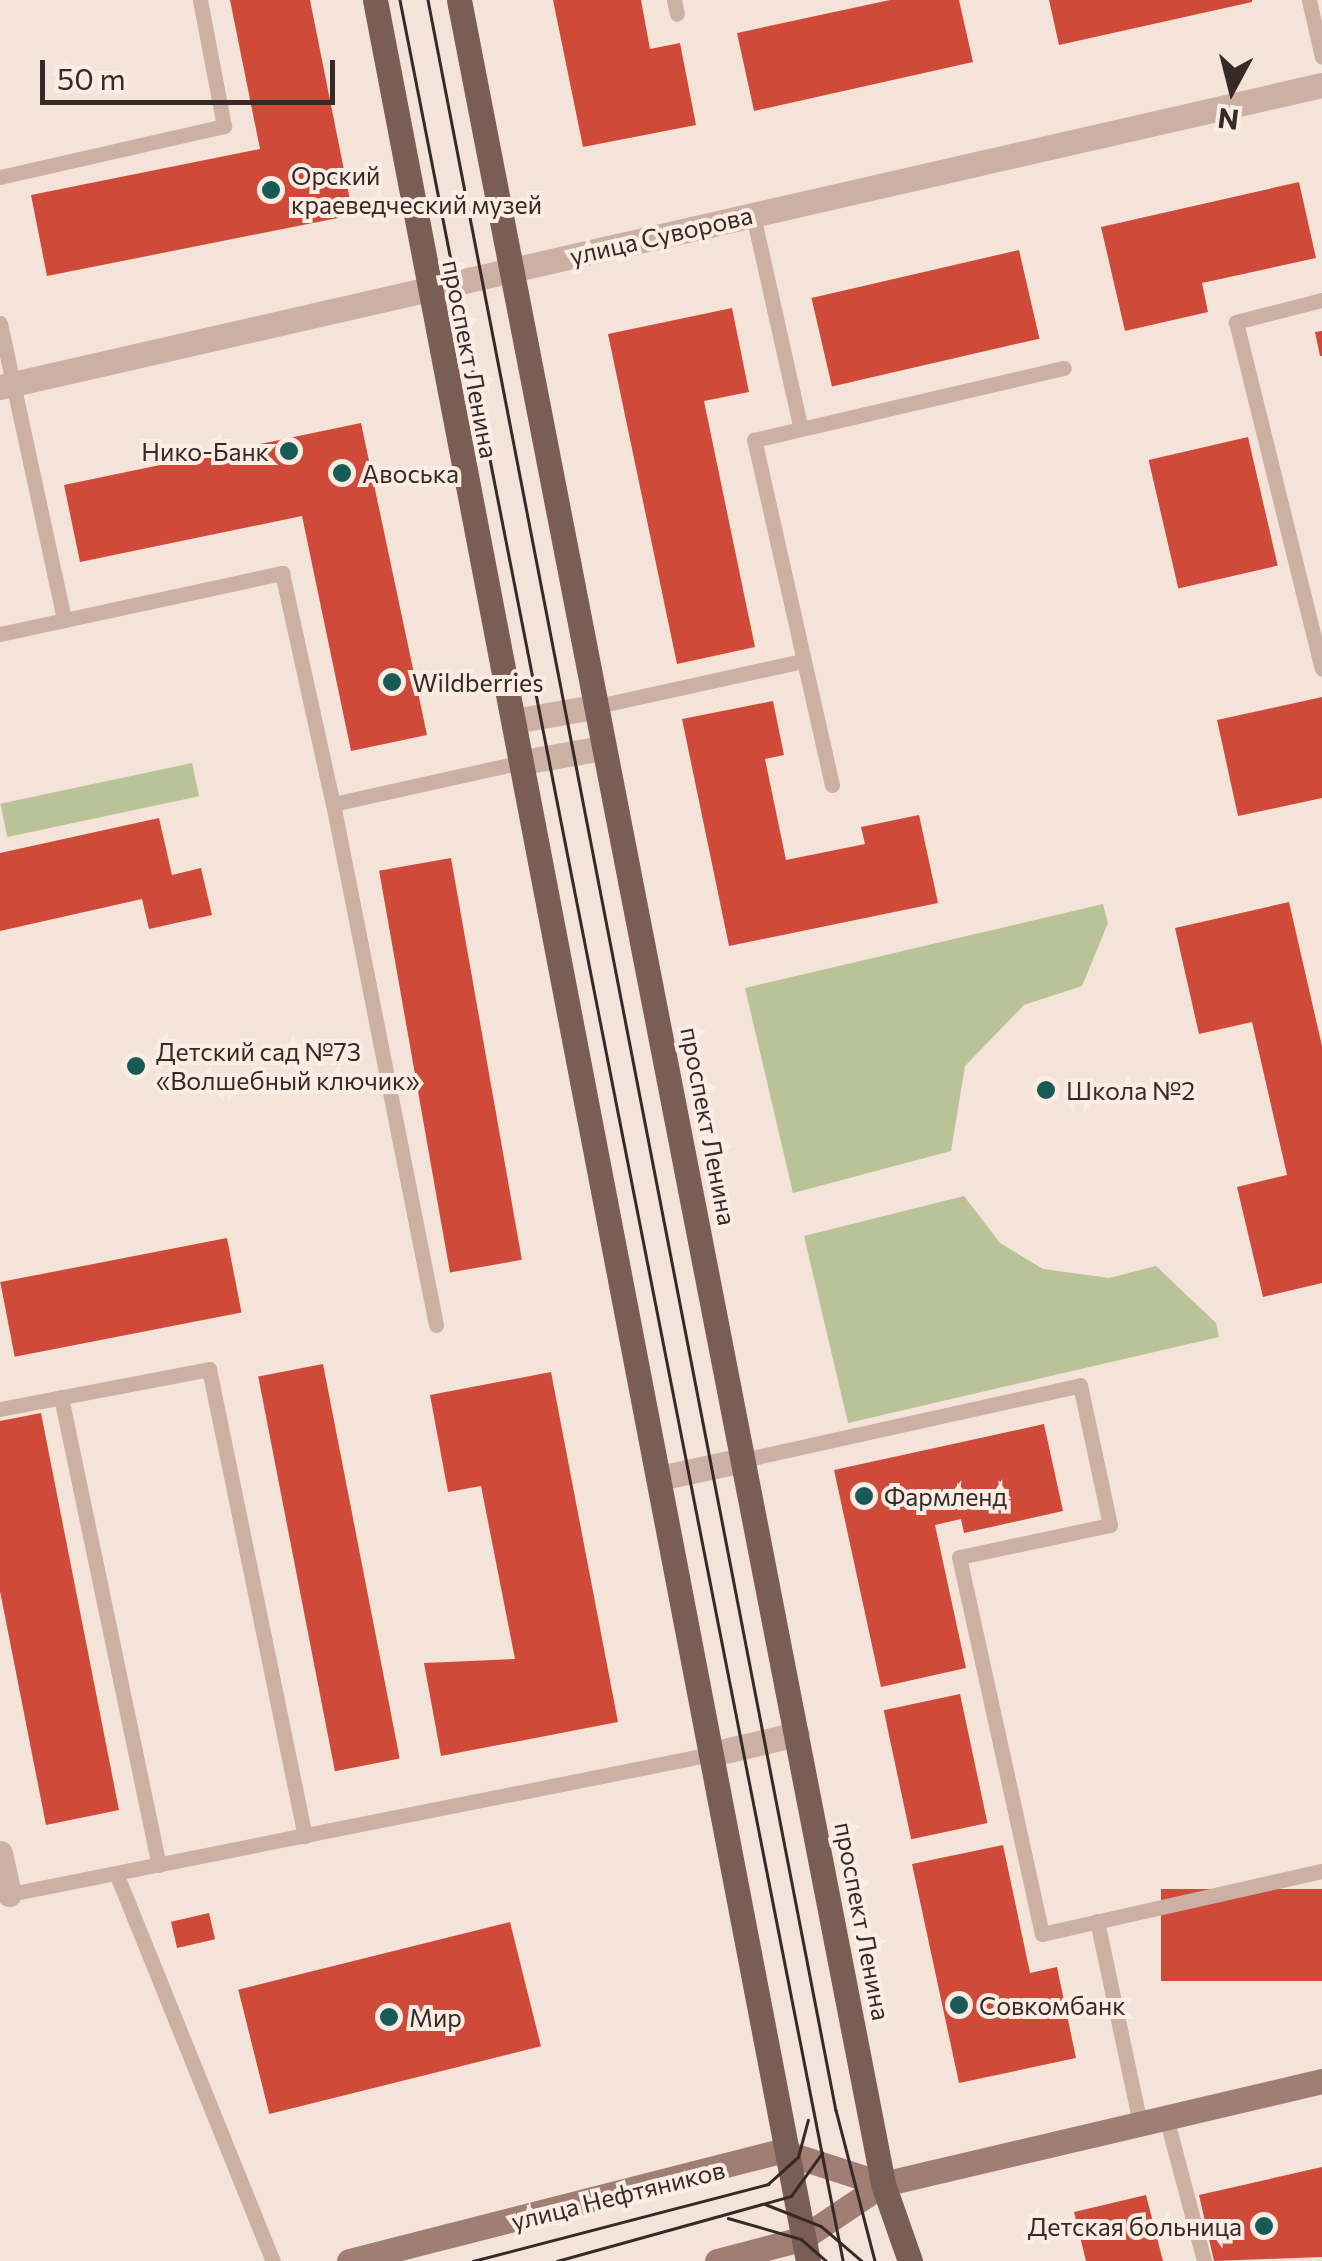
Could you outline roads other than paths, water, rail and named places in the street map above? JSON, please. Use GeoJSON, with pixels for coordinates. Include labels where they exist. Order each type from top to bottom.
{"type":"FeatureCollection","features":[{"type":"Feature","properties":{"kind":"main road","name":"проспект Ленина"},"geometry":{"type":"LineString","coordinates":[[375,0],[426,292],[523,762],[712,1754],[780,2151],[804,2250]]}},
{"type":"Feature","properties":{"kind":"main road","name":"проспект Ленина"},"geometry":{"type":"LineString","coordinates":[[460,0],[593,707],[883,2184],[910,2261]]}},
{"type":"Feature","properties":{"kind":"main road"},"geometry":{"type":"LineString","coordinates":[[717,2261],[804,2250],[883,2184],[1322,2080]]}},
{"type":"Feature","properties":{"kind":"main road"},"geometry":{"type":"LineString","coordinates":[[780,2151],[883,2184]]}},
{"type":"Feature","properties":{"kind":"main road","name":"улица Нефтяников"},"geometry":{"type":"LineString","coordinates":[[350,2261],[780,2151]]}},
{"type":"Feature","properties":{"kind":"street","name":"улица Суворова"},"geometry":{"type":"LineString","coordinates":[[8,385],[1322,85]]}},
{"type":"Feature","properties":{"kind":"street"},"geometry":{"type":"LineString","coordinates":[[514,721],[593,707]]}},
{"type":"Feature","properties":{"kind":"street"},"geometry":{"type":"LineString","coordinates":[[523,762],[602,748]]}},
{"type":"Feature","properties":{"kind":"street"},"geometry":{"type":"LineString","coordinates":[[659,1478],[743,1460]]}},
{"type":"Feature","properties":{"kind":"street"},"geometry":{"type":"LineString","coordinates":[[712,1754],[796,1734]]}},
{"type":"Feature","properties":{"kind":"street"},"geometry":{"type":"LineString","coordinates":[[0,1853],[5,1895]]}},
{"type":"Feature","properties":{"kind":"lane"},"geometry":{"type":"LineString","coordinates":[[0,178],[224,126],[200,0]]}},
{"type":"Feature","properties":{"kind":"lane"},"geometry":{"type":"LineString","coordinates":[[1310,0],[1322,57]]}},
{"type":"Feature","properties":{"kind":"lane"},"geometry":{"type":"LineString","coordinates":[[753,214],[801,429]]}},
{"type":"Feature","properties":{"kind":"lane"},"geometry":{"type":"LineString","coordinates":[[1322,300],[1236,322],[1322,669]]}},
{"type":"Feature","properties":{"kind":"lane"},"geometry":{"type":"LineString","coordinates":[[0,323],[8,385],[64,620]]}},
{"type":"Feature","properties":{"kind":"lane"},"geometry":{"type":"LineString","coordinates":[[832,785],[754,440],[1064,368]]}},
{"type":"Feature","properties":{"kind":"lane"},"geometry":{"type":"LineString","coordinates":[[0,634],[282,573],[333,804],[436,1325]]}},
{"type":"Feature","properties":{"kind":"lane"},"geometry":{"type":"LineString","coordinates":[[593,707],[804,661]]}},
{"type":"Feature","properties":{"kind":"lane"},"geometry":{"type":"LineString","coordinates":[[333,804],[523,762]]}},
{"type":"Feature","properties":{"kind":"lane"},"geometry":{"type":"LineString","coordinates":[[0,1409],[209,1369],[304,1836]]}},
{"type":"Feature","properties":{"kind":"lane"},"geometry":{"type":"LineString","coordinates":[[743,1460],[1080,1384],[1110,1525],[959,1558],[1042,1934],[1322,1872]]}},
{"type":"Feature","properties":{"kind":"lane"},"geometry":{"type":"LineString","coordinates":[[61,1397],[159,1865]]}},
{"type":"Feature","properties":{"kind":"lane"},"geometry":{"type":"LineString","coordinates":[[5,1895],[712,1754]]}},
{"type":"Feature","properties":{"kind":"lane"},"geometry":{"type":"LineString","coordinates":[[116,1874],[273,2261]]}},
{"type":"Feature","properties":{"kind":"lane"},"geometry":{"type":"LineString","coordinates":[[1097,1921],[1140,2124]]}},
{"type":"Feature","properties":{"kind":"lane"},"geometry":{"type":"LineString","coordinates":[[1166,2118],[1204,2261]]}},
{"type":"Feature","properties":{"kind":"tram line"},"geometry":{"type":"LineString","coordinates":[[400,0],[843,2261]]}},
{"type":"Feature","properties":{"kind":"tram line"},"geometry":{"type":"LineString","coordinates":[[428,0],[836,2110],[875,2261]]}},
{"type":"Feature","properties":{"kind":"tram line"},"geometry":{"type":"LineString","coordinates":[[473,2261],[768,2184],[798,2157],[808,2120]]}},
{"type":"Feature","properties":{"kind":"tram line"},"geometry":{"type":"LineString","coordinates":[[557,2261],[791,2196],[822,2153]]}},
{"type":"Feature","properties":{"kind":"tram line"},"geometry":{"type":"LineString","coordinates":[[765,2204],[821,2226],[862,2261]]}},
{"type":"Feature","properties":{"kind":"tram line"},"geometry":{"type":"LineString","coordinates":[[728,2218],[801,2239],[826,2261]]}},
{"type":"Feature","properties":{"kind":"place","name":"Орский краеведческий музей"},"geometry":{"type":"Point","coordinates":[271,190]}},
{"type":"Feature","properties":{"kind":"place","name":"Нико-Банк"},"geometry":{"type":"Point","coordinates":[289,451]}},
{"type":"Feature","properties":{"kind":"place","name":"Авоська"},"geometry":{"type":"Point","coordinates":[342,473]}},
{"type":"Feature","properties":{"kind":"place","name":"Wildberries"},"geometry":{"type":"Point","coordinates":[392,682]}},
{"type":"Feature","properties":{"kind":"place","name":"Детский сад №73 «Волшебный ключик»"},"geometry":{"type":"Point","coordinates":[136,1066]}},
{"type":"Feature","properties":{"kind":"place","name":"Школа №2"},"geometry":{"type":"Point","coordinates":[1046,1090]}},
{"type":"Feature","properties":{"kind":"place","name":"Фармленд"},"geometry":{"type":"Point","coordinates":[864,1496]}},
{"type":"Feature","properties":{"kind":"place","name":"Совкомбанк"},"geometry":{"type":"Point","coordinates":[959,2005]}},
{"type":"Feature","properties":{"kind":"place","name":"Мир"},"geometry":{"type":"Point","coordinates":[389,2017]}},
{"type":"Feature","properties":{"kind":"place","name":"Детская больница"},"geometry":{"type":"Point","coordinates":[1264,2226]}}]}
